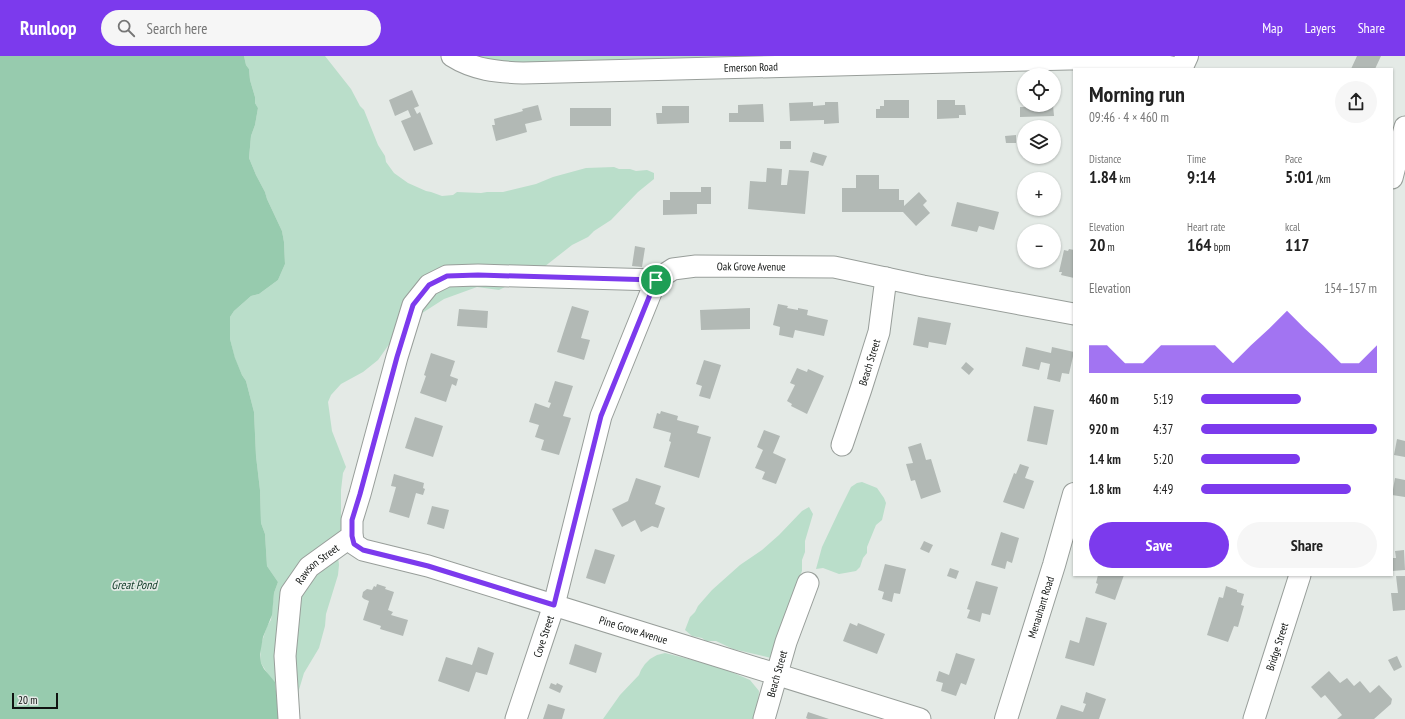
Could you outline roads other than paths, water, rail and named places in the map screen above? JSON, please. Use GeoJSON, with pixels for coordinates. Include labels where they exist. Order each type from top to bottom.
{"type":"FeatureCollection","features":[{"type":"Feature","properties":{"kind":"main road"},"geometry":{"type":"LineString","coordinates":[[1181,68],[1187,56]]}},
{"type":"Feature","properties":{"kind":"main road","name":"Menauhant Road"},"geometry":{"type":"LineString","coordinates":[[1006,719],[1054,565],[1073,498]]}},
{"type":"Feature","properties":{"kind":"street","name":"Emerson Road"},"geometry":{"type":"LineString","coordinates":[[458,60],[478,68],[497,72],[1069,57],[1147,62],[1176,68]]}},
{"type":"Feature","properties":{"kind":"street"},"geometry":{"type":"LineString","coordinates":[[1393,174],[1405,127]]}},
{"type":"Feature","properties":{"kind":"street","name":"Oak Grove Avenue"},"geometry":{"type":"LineString","coordinates":[[656,280],[673,269],[696,266],[834,267],[984,298],[1073,314]]}},
{"type":"Feature","properties":{"kind":"street"},"geometry":{"type":"LineString","coordinates":[[352,536],[352,520],[397,357],[413,305],[429,285],[447,276],[478,275],[656,280]]}},
{"type":"Feature","properties":{"kind":"street","name":"Beach Street"},"geometry":{"type":"LineString","coordinates":[[842,445],[862,389],[879,332],[886,278]]}},
{"type":"Feature","properties":{"kind":"street","name":"Cove Street"},"geometry":{"type":"LineString","coordinates":[[516,719],[554,605],[601,416],[656,280]]}},
{"type":"Feature","properties":{"kind":"street","name":"Pine Grove Avenue"},"geometry":{"type":"LineString","coordinates":[[352,536],[354,544],[363,550],[428,566],[920,719]]}},
{"type":"Feature","properties":{"kind":"street","name":"Rawson Street"},"geometry":{"type":"LineString","coordinates":[[289,719],[285,656],[290,593],[309,567],[352,536]]}},
{"type":"Feature","properties":{"kind":"street","name":"Bridge Street"},"geometry":{"type":"LineString","coordinates":[[1254,719],[1300,576]]}},
{"type":"Feature","properties":{"kind":"street","name":"Beach Street"},"geometry":{"type":"LineString","coordinates":[[764,719],[786,642],[808,583]]}},
{"type":"Feature","properties":{"kind":"water","name":"Great Pond"},"geometry":{"type":"Polygon","coordinates":[[[0,56],[244,56],[246,65],[249,69],[255,103],[258,108],[255,125],[251,136],[249,158],[282,231],[284,242],[285,264],[278,280],[259,294],[251,296],[234,311],[230,317],[230,339],[235,358],[246,381],[254,412],[261,523],[265,534],[267,566],[278,582],[274,593],[272,615],[263,637],[260,654],[261,663],[264,669],[275,682],[279,719],[0,719],[0,56]]]}}]}
